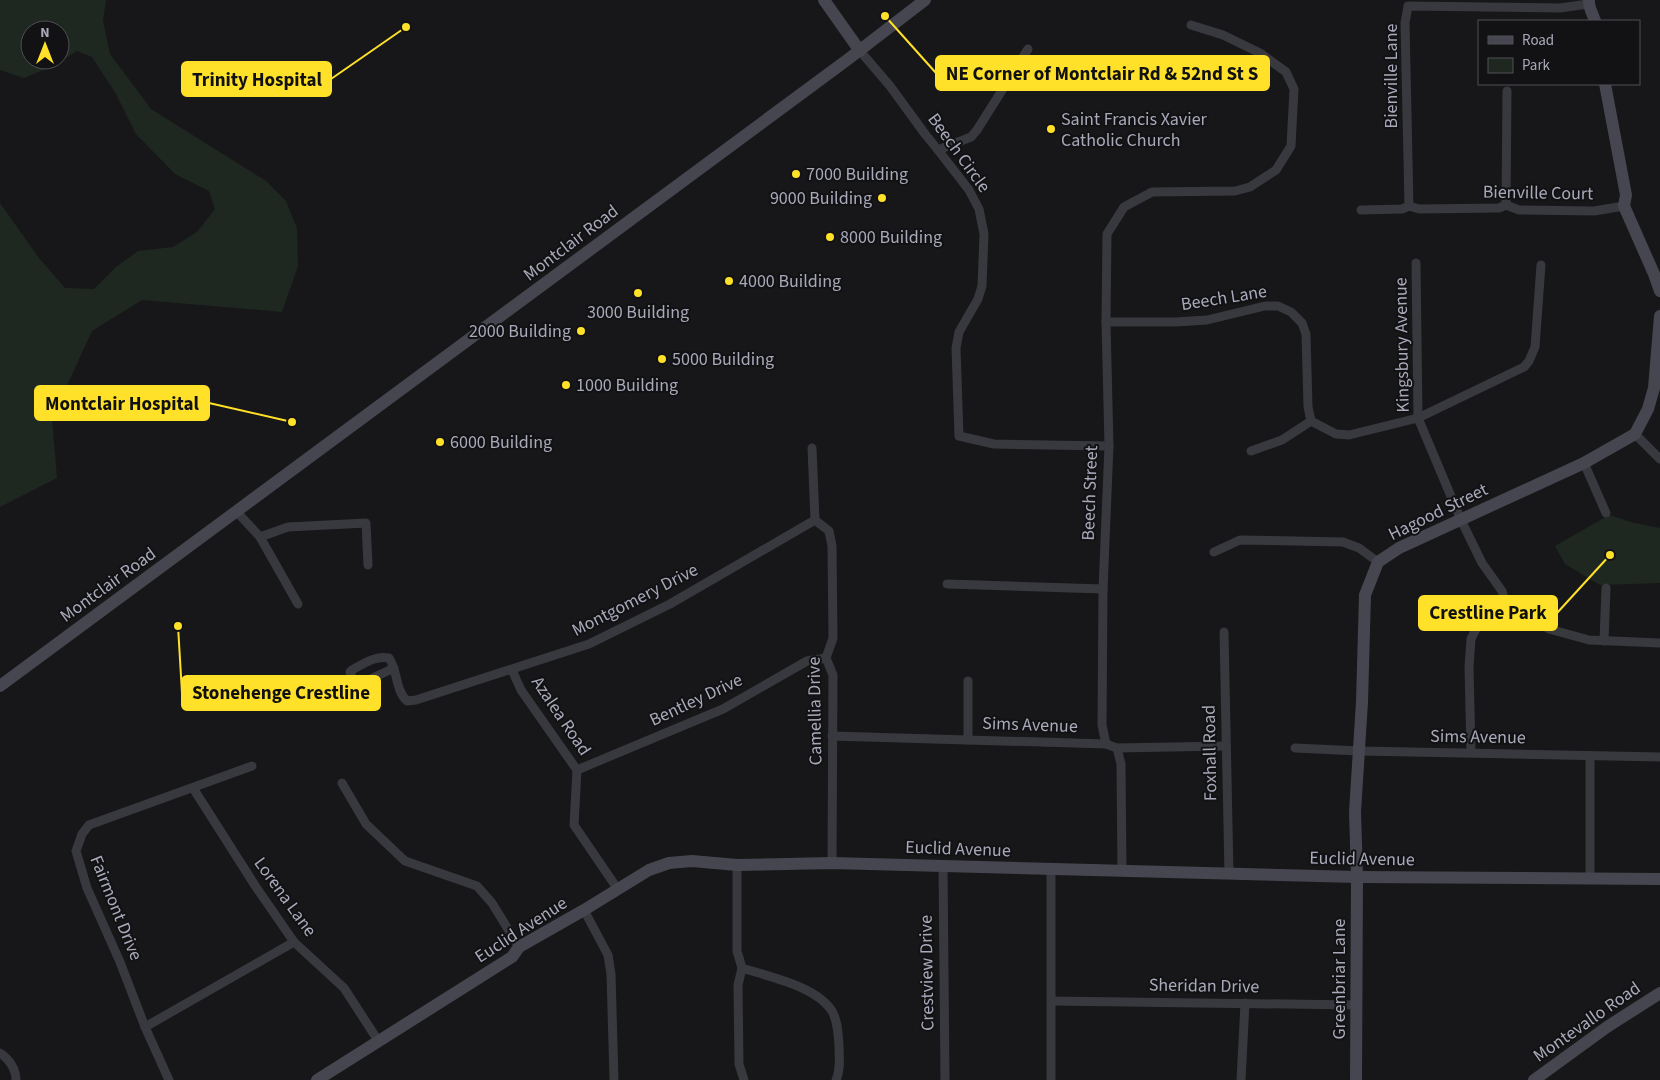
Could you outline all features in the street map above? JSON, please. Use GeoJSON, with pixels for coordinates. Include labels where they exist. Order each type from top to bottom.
{"type":"FeatureCollection","features":[{"type":"Feature","properties":{"kind":"street"},"geometry":{"type":"LineString","coordinates":[[824,0],[860,51]]}},
{"type":"Feature","properties":{"kind":"street","name":"Montclair Road"},"geometry":{"type":"LineString","coordinates":[[0,686],[860,51],[925,0]]}},
{"type":"Feature","properties":{"kind":"street"},"geometry":{"type":"LineString","coordinates":[[1589,2],[1595,20]]}},
{"type":"Feature","properties":{"kind":"street","name":"Bienville Lane"},"geometry":{"type":"LineString","coordinates":[[1409,206],[1405,23],[1408,6],[1560,8],[1589,2]]}},
{"type":"Feature","properties":{"kind":"street","name":"Beech Street"},"geometry":{"type":"LineString","coordinates":[[1106,744],[1102,725],[1102,589],[1109,446],[1106,322],[1107,234],[1124,207],[1152,192],[1235,191],[1250,186],[1276,170],[1291,146],[1294,89],[1286,72],[1260,52],[1223,35],[1191,25]]}},
{"type":"Feature","properties":{"kind":"street"},"geometry":{"type":"LineString","coordinates":[[938,150],[971,137],[978,130],[1028,49]]}},
{"type":"Feature","properties":{"kind":"street","name":"Beech Circle"},"geometry":{"type":"LineString","coordinates":[[860,51],[890,86],[958,178],[969,190],[979,210],[984,234],[982,286],[978,299],[960,332],[956,348],[959,436],[994,444],[1109,446]]}},
{"type":"Feature","properties":{"kind":"street"},"geometry":{"type":"LineString","coordinates":[[1606,85],[1626,195],[1624,206],[1657,275],[1660,291]]}},
{"type":"Feature","properties":{"kind":"street"},"geometry":{"type":"LineString","coordinates":[[1506,205],[1507,91]]}},
{"type":"Feature","properties":{"kind":"street","name":"Bienville Court"},"geometry":{"type":"LineString","coordinates":[[1362,210],[1402,209],[1409,206],[1419,209],[1499,208],[1506,205],[1519,210],[1594,211],[1624,206]]}},
{"type":"Feature","properties":{"kind":"street","name":"Kingsbury Avenue"},"geometry":{"type":"LineString","coordinates":[[1416,264],[1418,418],[1461,520],[1482,563],[1502,591],[1505,601],[1549,629],[1589,640],[1660,643]]}},
{"type":"Feature","properties":{"kind":"street"},"geometry":{"type":"LineString","coordinates":[[1251,451],[1282,440],[1311,421],[1336,434],[1349,435],[1418,418],[1524,367],[1535,347],[1541,265]]}},
{"type":"Feature","properties":{"kind":"street","name":"Beech Lane"},"geometry":{"type":"LineString","coordinates":[[1106,322],[1207,320],[1265,306],[1278,306],[1291,312],[1302,323],[1306,334],[1308,407],[1311,421]]}},
{"type":"Feature","properties":{"kind":"street"},"geometry":{"type":"LineString","coordinates":[[1660,316],[1654,388],[1648,409],[1635,434],[1660,459]]}},
{"type":"Feature","properties":{"kind":"street","name":"Hagood Street"},"geometry":{"type":"LineString","coordinates":[[1357,878],[1355,812],[1365,595],[1378,562],[1399,548],[1584,463],[1635,434]]}},
{"type":"Feature","properties":{"kind":"street"},"geometry":{"type":"LineString","coordinates":[[812,448],[815,520]]}},
{"type":"Feature","properties":{"kind":"street"},"geometry":{"type":"LineString","coordinates":[[1584,463],[1606,513]]}},
{"type":"Feature","properties":{"kind":"street"},"geometry":{"type":"LineString","coordinates":[[237,512],[260,537],[298,604]]}},
{"type":"Feature","properties":{"kind":"street","name":"Camellia Drive"},"geometry":{"type":"LineString","coordinates":[[815,520],[828,531],[832,546],[833,638],[826,658],[832,675],[832,864]]}},
{"type":"Feature","properties":{"kind":"street","name":"Montgomery Drive"},"geometry":{"type":"LineString","coordinates":[[394,668],[400,692],[407,701],[416,700],[590,644],[662,608],[815,520]]}},
{"type":"Feature","properties":{"kind":"street"},"geometry":{"type":"LineString","coordinates":[[260,537],[288,527],[366,523],[368,565]]}},
{"type":"Feature","properties":{"kind":"street"},"geometry":{"type":"LineString","coordinates":[[1214,552],[1240,540],[1343,542],[1358,548],[1378,562]]}},
{"type":"Feature","properties":{"kind":"street"},"geometry":{"type":"LineString","coordinates":[[947,584],[1102,589]]}},
{"type":"Feature","properties":{"kind":"street"},"geometry":{"type":"LineString","coordinates":[[1604,641],[1606,588]]}},
{"type":"Feature","properties":{"kind":"street"},"geometry":{"type":"LineString","coordinates":[[1471,752],[1469,667],[1471,639],[1478,625],[1505,601]]}},
{"type":"Feature","properties":{"kind":"street","name":"Foxhall Road"},"geometry":{"type":"LineString","coordinates":[[1224,632],[1229,874]]}},
{"type":"Feature","properties":{"kind":"street","name":"Bentley Drive"},"geometry":{"type":"LineString","coordinates":[[577,770],[723,709],[807,661],[826,658]]}},
{"type":"Feature","properties":{"kind":"street","name":"Azalea Road"},"geometry":{"type":"LineString","coordinates":[[512,670],[521,690],[577,770],[574,825],[617,888]]}},
{"type":"Feature","properties":{"kind":"street"},"geometry":{"type":"LineString","coordinates":[[968,682],[968,740]]}},
{"type":"Feature","properties":{"kind":"street","name":"Sims Avenue"},"geometry":{"type":"LineString","coordinates":[[832,736],[1106,744],[1117,748],[1226,746]]}},
{"type":"Feature","properties":{"kind":"street"},"geometry":{"type":"LineString","coordinates":[[1117,748],[1121,764],[1122,870]]}},
{"type":"Feature","properties":{"kind":"street","name":"Sims Avenue"},"geometry":{"type":"LineString","coordinates":[[1295,748],[1660,757]]}},
{"type":"Feature","properties":{"kind":"street"},"geometry":{"type":"LineString","coordinates":[[1590,756],[1590,878]]}},
{"type":"Feature","properties":{"kind":"street","name":"Fairmont Drive"},"geometry":{"type":"LineString","coordinates":[[168,1080],[120,962],[87,888],[76,851],[82,834],[89,825],[252,766]]}},
{"type":"Feature","properties":{"kind":"street"},"geometry":{"type":"LineString","coordinates":[[342,784],[366,824],[405,861],[477,886],[492,903],[519,947]]}},
{"type":"Feature","properties":{"kind":"street","name":"Lorena Lane"},"geometry":{"type":"LineString","coordinates":[[193,788],[256,888],[294,942],[344,988],[379,1042]]}},
{"type":"Feature","properties":{"kind":"street","name":"Euclid Avenue"},"geometry":{"type":"LineString","coordinates":[[317,1080],[512,957],[519,947],[649,870],[669,864],[692,861],[737,865],[943,866],[1357,878],[1660,879]]}},
{"type":"Feature","properties":{"kind":"street"},"geometry":{"type":"LineString","coordinates":[[737,865],[738,951],[742,968],[738,985],[739,1064],[744,1080]]}},
{"type":"Feature","properties":{"kind":"street","name":"Crestview Drive"},"geometry":{"type":"LineString","coordinates":[[943,866],[945,1080]]}},
{"type":"Feature","properties":{"kind":"street"},"geometry":{"type":"LineString","coordinates":[[1051,870],[1051,1080]]}},
{"type":"Feature","properties":{"kind":"street","name":"Greenbriar Lane"},"geometry":{"type":"LineString","coordinates":[[1356,1080],[1357,878]]}},
{"type":"Feature","properties":{"kind":"street"},"geometry":{"type":"LineString","coordinates":[[584,910],[608,955],[611,974],[614,1080]]}},
{"type":"Feature","properties":{"kind":"street"},"geometry":{"type":"LineString","coordinates":[[145,1027],[294,942]]}},
{"type":"Feature","properties":{"kind":"street"},"geometry":{"type":"LineString","coordinates":[[742,968],[807,990],[821,998],[833,1012],[838,1029],[840,1073],[836,1080]]}},
{"type":"Feature","properties":{"kind":"street","name":"Montevallo Road"},"geometry":{"type":"LineString","coordinates":[[1534,1080],[1607,1027],[1660,992]]}},
{"type":"Feature","properties":{"kind":"street","name":"Sheridan Drive"},"geometry":{"type":"LineString","coordinates":[[1052,1001],[1356,1005]]}},
{"type":"Feature","properties":{"kind":"street"},"geometry":{"type":"LineString","coordinates":[[1241,1080],[1245,1003]]}},
{"type":"Feature","properties":{"kind":"street"},"geometry":{"type":"LineString","coordinates":[[0,1054],[7,1058],[16,1074],[16,1080]]}},
{"type":"Feature","properties":{"kind":"green space"},"geometry":{"type":"Polygon","coordinates":[[[0,0],[106,0],[103,20],[110,54],[151,109],[266,181],[286,201],[297,228],[298,266],[282,312],[142,300],[92,331],[52,418],[57,478],[0,507],[0,203],[39,258],[65,288],[94,289],[116,267],[138,251],[173,247],[197,232],[215,209],[209,191],[175,174],[136,134],[116,94],[92,57],[77,51],[70,55],[70,20],[20,20],[20,70],[43,70],[24,78],[0,70],[0,0]]]}},
{"type":"Feature","properties":{"kind":"green space"},"geometry":{"type":"Polygon","coordinates":[[[1609,515],[1634,523],[1660,528],[1660,583],[1600,585],[1565,564],[1555,546],[1609,515]]]}},
{"type":"Feature","properties":{"kind":"place","name":"NE Corner of Montclair Rd & 52nd St S"},"geometry":{"type":"Point","coordinates":[885,16]}},
{"type":"Feature","properties":{"kind":"place","name":"Trinity Hospital"},"geometry":{"type":"Point","coordinates":[406,27]}},
{"type":"Feature","properties":{"kind":"place","name":"Saint Francis Xavier Catholic Church"},"geometry":{"type":"Point","coordinates":[1051,129]}},
{"type":"Feature","properties":{"kind":"place","name":"7000 Building"},"geometry":{"type":"Point","coordinates":[796,174]}},
{"type":"Feature","properties":{"kind":"place","name":"9000 Building"},"geometry":{"type":"Point","coordinates":[882,198]}},
{"type":"Feature","properties":{"kind":"place","name":"8000 Building"},"geometry":{"type":"Point","coordinates":[830,237]}},
{"type":"Feature","properties":{"kind":"place","name":"4000 Building"},"geometry":{"type":"Point","coordinates":[729,281]}},
{"type":"Feature","properties":{"kind":"place","name":"3000 Building"},"geometry":{"type":"Point","coordinates":[638,293]}},
{"type":"Feature","properties":{"kind":"place","name":"2000 Building"},"geometry":{"type":"Point","coordinates":[581,331]}},
{"type":"Feature","properties":{"kind":"place","name":"5000 Building"},"geometry":{"type":"Point","coordinates":[662,359]}},
{"type":"Feature","properties":{"kind":"place","name":"1000 Building"},"geometry":{"type":"Point","coordinates":[566,385]}},
{"type":"Feature","properties":{"kind":"place","name":"Montclair Hospital"},"geometry":{"type":"Point","coordinates":[292,422]}},
{"type":"Feature","properties":{"kind":"place","name":"6000 Building"},"geometry":{"type":"Point","coordinates":[440,442]}},
{"type":"Feature","properties":{"kind":"place","name":"Crestline Park"},"geometry":{"type":"Point","coordinates":[1610,555]}},
{"type":"Feature","properties":{"kind":"place","name":"Stonehenge Crestline"},"geometry":{"type":"Point","coordinates":[178,626]}}]}
